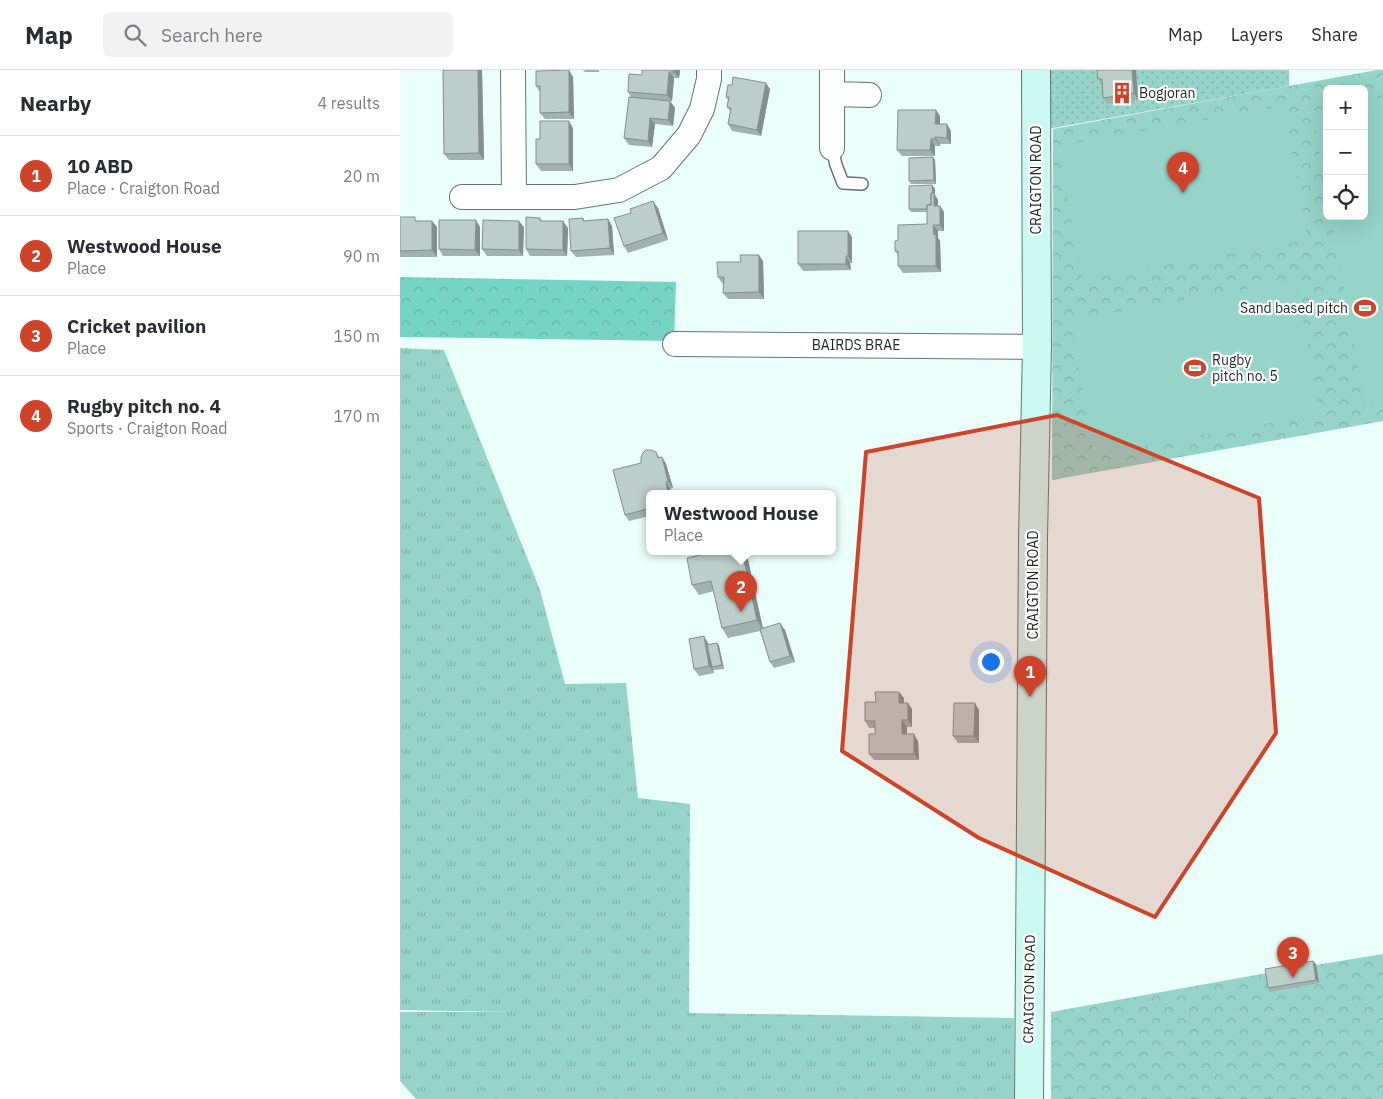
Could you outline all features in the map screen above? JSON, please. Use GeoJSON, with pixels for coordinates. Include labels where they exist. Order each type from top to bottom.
{"type":"FeatureCollection","features":[{"type":"Feature","properties":{"kind":"street"},"geometry":{"type":"LineString","coordinates":[[514,70],[514,196]]}},
{"type":"Feature","properties":{"kind":"street"},"geometry":{"type":"LineString","coordinates":[[462,197],[574,197],[619,190],[661,168],[688,135],[702,109],[709,79],[709,70]]}},
{"type":"Feature","properties":{"kind":"street"},"geometry":{"type":"LineString","coordinates":[[832,70],[832,148]]}},
{"type":"Feature","properties":{"kind":"street","name":"CRAIGTON ROAD"},"geometry":{"type":"LineString","coordinates":[[1028,1099],[1036,346],[1036,70]]}},
{"type":"Feature","properties":{"kind":"street"},"geometry":{"type":"LineString","coordinates":[[832,94],[869,95]]}},
{"type":"Feature","properties":{"kind":"street","name":"BAIRDS BRAE"},"geometry":{"type":"LineString","coordinates":[[675,344],[1036,346]]}},
{"type":"Feature","properties":{"kind":"lane"},"geometry":{"type":"LineString","coordinates":[[832,148],[843,183],[862,184]]}},
{"type":"Feature","properties":{"kind":"highlighted area"},"geometry":{"type":"Polygon","coordinates":[[[1057,415],[1259,498],[1276,733],[1155,917],[979,838],[842,751],[866,452],[1057,415]]]}},
{"type":"Feature","properties":{"kind":"green space"},"geometry":{"type":"Polygon","coordinates":[[[1036,70],[1289,70],[1289,86],[1036,131],[1036,70]]]}},
{"type":"Feature","properties":{"kind":"green space"},"geometry":{"type":"Polygon","coordinates":[[[1383,70],[1383,421],[1052,480],[1053,129],[1383,70]]]}},
{"type":"Feature","properties":{"kind":"green space","name":"Sand based pitch"},"geometry":{"type":"Polygon","coordinates":[[[1383,100],[1383,400],[1365,405],[1332,220],[1368,220],[1368,102],[1383,100]]]}},
{"type":"Feature","properties":{"kind":"green space"},"geometry":{"type":"Polygon","coordinates":[[[1284,106],[1308,240],[1082,280],[1058,146],[1284,106]]]}},
{"type":"Feature","properties":{"kind":"green space"},"geometry":{"type":"Polygon","coordinates":[[[1323,110],[1323,172],[1312,111],[1323,110]]]}},
{"type":"Feature","properties":{"kind":"green space"},"geometry":{"type":"Polygon","coordinates":[[[400,277],[676,282],[674,341],[400,337],[400,277]]]}},
{"type":"Feature","properties":{"kind":"green space","name":"Rugby pitch no. 5"},"geometry":{"type":"Polygon","coordinates":[[[1296,280],[1320,414],[1094,455],[1070,321],[1296,280]]]}},
{"type":"Feature","properties":{"kind":"green space"},"geometry":{"type":"Polygon","coordinates":[[[400,348],[444,350],[540,590],[565,684],[626,683],[638,798],[690,804],[689,1013],[1014,1018],[1014,1099],[416,1099],[400,1081],[400,1012],[513,1012],[400,1010],[400,348]]]}},
{"type":"Feature","properties":{"kind":"green space"},"geometry":{"type":"Polygon","coordinates":[[[1383,954],[1383,1099],[1051,1099],[1051,1012],[1383,954]]]}},
{"type":"Feature","properties":{"kind":"building"},"geometry":{"type":"Polygon","coordinates":[[[443,70],[478,70],[479,153],[444,154],[443,70]]]}},
{"type":"Feature","properties":{"kind":"building"},"geometry":{"type":"Polygon","coordinates":[[[569,70],[569,112],[540,113],[540,86],[536,86],[536,71],[569,70]]]}},
{"type":"Feature","properties":{"kind":"building"},"geometry":{"type":"Polygon","coordinates":[[[642,70],[674,70],[674,72],[669,72],[667,95],[628,92],[629,74],[642,75],[642,70]]]}},
{"type":"Feature","properties":{"kind":"building","name":"Bogjoran"},"geometry":{"type":"Polygon","coordinates":[[[1097,70],[1132,70],[1134,93],[1103,98],[1102,79],[1098,79],[1097,70]]]}},
{"type":"Feature","properties":{"kind":"building"},"geometry":{"type":"Polygon","coordinates":[[[733,77],[766,83],[757,130],[728,124],[731,108],[727,107],[729,97],[726,97],[728,85],[732,85],[733,77]]]}},
{"type":"Feature","properties":{"kind":"building"},"geometry":{"type":"Polygon","coordinates":[[[629,97],[670,101],[668,120],[650,118],[648,141],[624,138],[629,97]]]}},
{"type":"Feature","properties":{"kind":"building"},"geometry":{"type":"Polygon","coordinates":[[[898,110],[936,110],[935,124],[947,124],[947,138],[935,137],[935,139],[931,139],[930,150],[897,150],[898,110]]]}},
{"type":"Feature","properties":{"kind":"building"},"geometry":{"type":"Polygon","coordinates":[[[540,121],[569,121],[569,164],[536,164],[536,139],[540,139],[540,121]]]}},
{"type":"Feature","properties":{"kind":"building"},"geometry":{"type":"Polygon","coordinates":[[[933,157],[934,180],[909,181],[909,158],[933,157]]]}},
{"type":"Feature","properties":{"kind":"building"},"geometry":{"type":"Polygon","coordinates":[[[932,185],[931,205],[927,205],[927,209],[909,209],[909,186],[932,185]]]}},
{"type":"Feature","properties":{"kind":"building"},"geometry":{"type":"Polygon","coordinates":[[[931,193],[934,193],[934,206],[940,206],[940,225],[933,225],[934,235],[936,234],[936,266],[898,266],[898,251],[895,251],[895,241],[898,240],[898,225],[927,224],[927,205],[931,205],[931,193]]]}},
{"type":"Feature","properties":{"kind":"building"},"geometry":{"type":"Polygon","coordinates":[[[653,201],[663,233],[624,246],[614,218],[631,213],[630,209],[653,201]]]}},
{"type":"Feature","properties":{"kind":"building"},"geometry":{"type":"Polygon","coordinates":[[[400,217],[415,217],[415,221],[432,221],[432,250],[400,251],[400,217]]]}},
{"type":"Feature","properties":{"kind":"building"},"geometry":{"type":"Polygon","coordinates":[[[526,217],[540,218],[540,221],[563,221],[563,250],[526,249],[526,217]]]}},
{"type":"Feature","properties":{"kind":"building"},"geometry":{"type":"Polygon","coordinates":[[[583,218],[583,221],[608,219],[610,248],[571,251],[569,219],[583,218]]]}},
{"type":"Feature","properties":{"kind":"building"},"geometry":{"type":"Polygon","coordinates":[[[439,220],[476,220],[475,250],[439,249],[439,220]]]}},
{"type":"Feature","properties":{"kind":"building"},"geometry":{"type":"Polygon","coordinates":[[[483,220],[519,221],[519,250],[482,249],[483,220]]]}},
{"type":"Feature","properties":{"kind":"building"},"geometry":{"type":"Polygon","coordinates":[[[798,231],[848,231],[848,256],[846,256],[846,264],[798,264],[798,231]]]}},
{"type":"Feature","properties":{"kind":"building"},"geometry":{"type":"Polygon","coordinates":[[[740,255],[759,255],[759,292],[723,293],[724,277],[718,277],[717,262],[741,262],[740,255]]]}},
{"type":"Feature","properties":{"kind":"building"},"geometry":{"type":"Polygon","coordinates":[[[646,450],[651,450],[656,452],[658,458],[662,457],[668,481],[666,482],[668,490],[646,490],[646,509],[625,515],[613,470],[641,463],[643,453],[646,450]]]}},
{"type":"Feature","properties":{"kind":"building"},"geometry":{"type":"Polygon","coordinates":[[[700,555],[743,555],[757,620],[722,628],[711,581],[692,585],[687,558],[700,555]]]}},
{"type":"Feature","properties":{"kind":"building"},"geometry":{"type":"Polygon","coordinates":[[[780,623],[790,656],[770,662],[760,629],[780,623]]]}},
{"type":"Feature","properties":{"kind":"building"},"geometry":{"type":"Polygon","coordinates":[[[704,636],[709,666],[694,669],[689,639],[704,636]]]}},
{"type":"Feature","properties":{"kind":"building"},"geometry":{"type":"Polygon","coordinates":[[[717,643],[722,665],[712,667],[707,645],[717,643]]]}},
{"type":"Feature","properties":{"kind":"building"},"geometry":{"type":"Polygon","coordinates":[[[875,692],[899,692],[899,703],[908,703],[908,720],[902,720],[902,734],[914,734],[914,754],[869,754],[869,734],[875,734],[875,721],[865,721],[865,702],[876,702],[875,692]]]}},
{"type":"Feature","properties":{"kind":"building"},"geometry":{"type":"Polygon","coordinates":[[[954,703],[975,703],[974,736],[953,736],[954,703]]]}},
{"type":"Feature","properties":{"kind":"building"},"geometry":{"type":"Polygon","coordinates":[[[1313,961],[1316,980],[1268,988],[1265,969],[1313,961]]]}},
{"type":"Feature","properties":{"kind":"place","name":"Bogjoran"},"geometry":{"type":"Point","coordinates":[1122,93]}},
{"type":"Feature","properties":{"kind":"place","name":"Rugby pitch no. 4"},"geometry":{"type":"Point","coordinates":[1183,193]}},
{"type":"Feature","properties":{"kind":"place","name":"Sand based pitch"},"geometry":{"type":"Point","coordinates":[1365,308]}},
{"type":"Feature","properties":{"kind":"place","name":"Rugby pitch no. 5"},"geometry":{"type":"Point","coordinates":[1195,368]}},
{"type":"Feature","properties":{"kind":"place","name":"Westwood House"},"geometry":{"type":"Point","coordinates":[741,612]}},
{"type":"Feature","properties":{"kind":"place","name":"10 ABD"},"geometry":{"type":"Point","coordinates":[1030,697]}},
{"type":"Feature","properties":{"kind":"place","name":"Cricket pavilion"},"geometry":{"type":"Point","coordinates":[1293,978]}}]}
